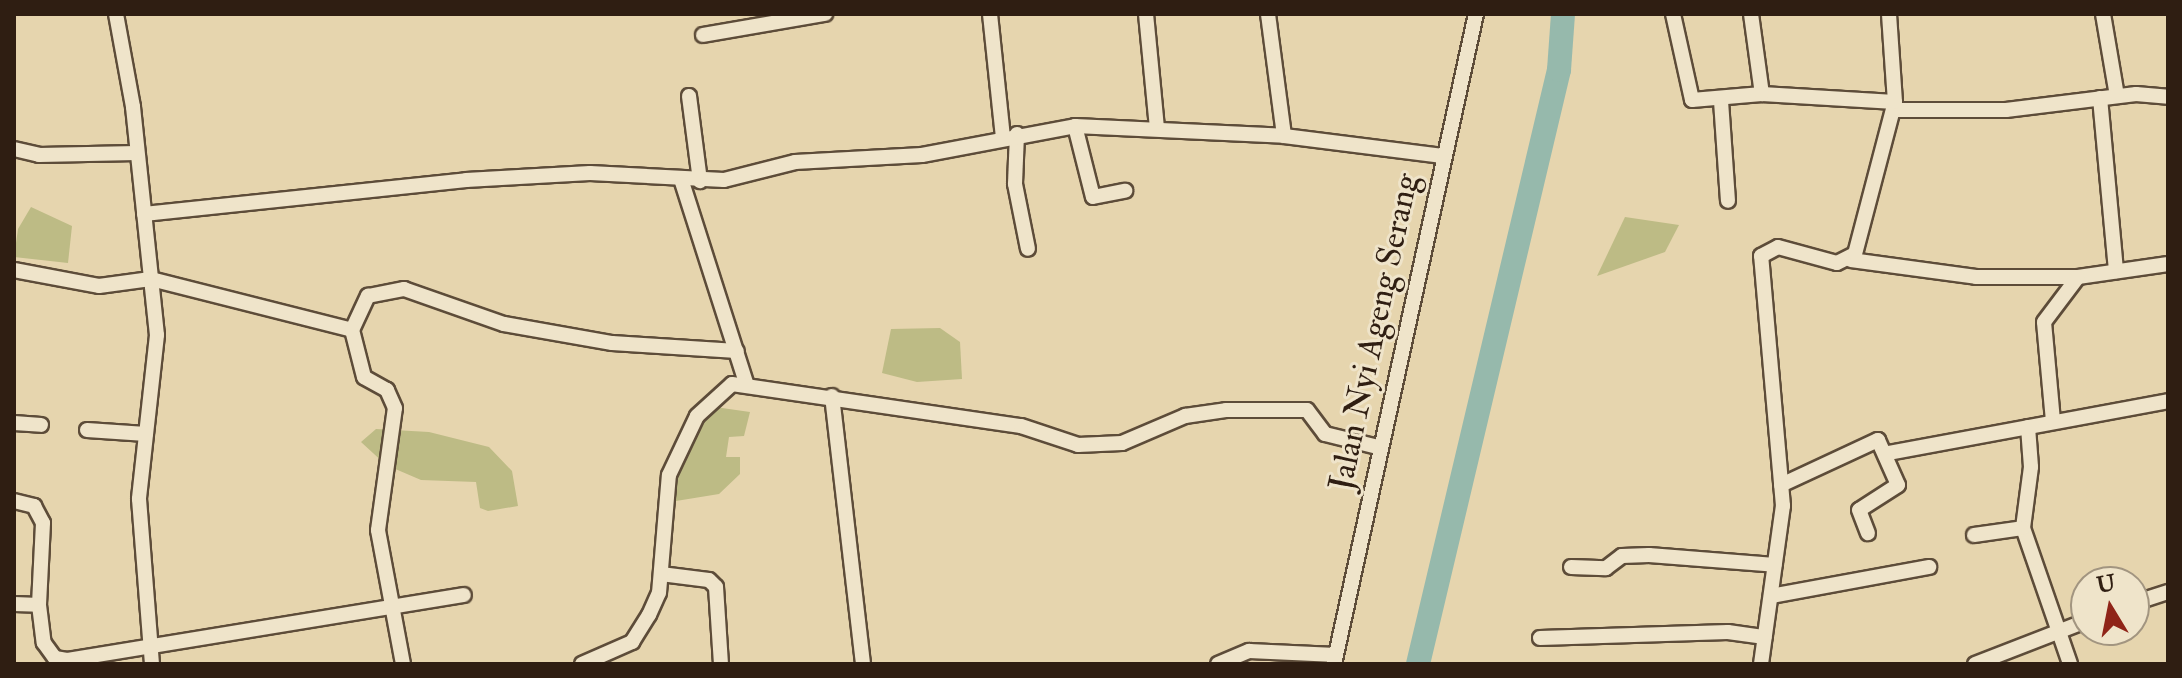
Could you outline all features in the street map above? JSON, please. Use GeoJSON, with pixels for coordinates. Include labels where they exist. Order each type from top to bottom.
{"type":"FeatureCollection","features":[{"type":"Feature","properties":{"kind":"street"},"geometry":{"type":"LineString","coordinates":[[116,14],[128,153],[144,214],[157,335],[139,499],[152,656]]}},
{"type":"Feature","properties":{"kind":"street"},"geometry":{"type":"LineString","coordinates":[[703,35],[825,14]]}},
{"type":"Feature","properties":{"kind":"street"},"geometry":{"type":"LineString","coordinates":[[990,14],[1015,184],[1028,249]]}},
{"type":"Feature","properties":{"kind":"street"},"geometry":{"type":"LineString","coordinates":[[1146,14],[1157,128]]}},
{"type":"Feature","properties":{"kind":"street"},"geometry":{"type":"LineString","coordinates":[[1268,14],[1284,136]]}},
{"type":"Feature","properties":{"kind":"street","name":"Jalan Nyi Ageng Serang"},"geometry":{"type":"LineString","coordinates":[[1335,660],[1378,447],[1476,14]]}},
{"type":"Feature","properties":{"kind":"street"},"geometry":{"type":"LineString","coordinates":[[1673,14],[1692,100],[1721,101],[1762,94],[1894,106],[2006,110],[2117,96],[2168,97]]}},
{"type":"Feature","properties":{"kind":"street"},"geometry":{"type":"LineString","coordinates":[[1751,14],[1762,94]]}},
{"type":"Feature","properties":{"kind":"street"},"geometry":{"type":"LineString","coordinates":[[1851,260],[1894,106],[1889,14]]}},
{"type":"Feature","properties":{"kind":"street"},"geometry":{"type":"LineString","coordinates":[[2103,14],[2117,96]]}},
{"type":"Feature","properties":{"kind":"street"},"geometry":{"type":"LineString","coordinates":[[689,96],[700,181]]}},
{"type":"Feature","properties":{"kind":"street"},"geometry":{"type":"LineString","coordinates":[[2100,98],[2116,271]]}},
{"type":"Feature","properties":{"kind":"street"},"geometry":{"type":"LineString","coordinates":[[1721,101],[1728,201]]}},
{"type":"Feature","properties":{"kind":"street"},"geometry":{"type":"LineString","coordinates":[[144,214],[466,180],[590,173],[700,181],[795,162],[922,155],[1010,135],[1075,126],[1284,136],[1443,156]]}},
{"type":"Feature","properties":{"kind":"street"},"geometry":{"type":"LineString","coordinates":[[1075,126],[1093,197],[1125,191]]}},
{"type":"Feature","properties":{"kind":"street"},"geometry":{"type":"LineString","coordinates":[[14,149],[39,155],[128,153]]}},
{"type":"Feature","properties":{"kind":"street"},"geometry":{"type":"LineString","coordinates":[[682,182],[746,382]]}},
{"type":"Feature","properties":{"kind":"street"},"geometry":{"type":"LineString","coordinates":[[1761,664],[1775,565],[1781,485],[1761,256],[1778,247],[1976,277],[2078,277],[2168,264]]}},
{"type":"Feature","properties":{"kind":"street"},"geometry":{"type":"LineString","coordinates":[[14,270],[111,287],[151,279],[352,330]]}},
{"type":"Feature","properties":{"kind":"street"},"geometry":{"type":"LineString","coordinates":[[2053,421],[2044,322],[2078,277]]}},
{"type":"Feature","properties":{"kind":"street"},"geometry":{"type":"LineString","coordinates":[[403,664],[378,517],[395,408],[387,390],[364,377],[352,330],[368,296],[404,289],[504,324],[612,343],[737,351]]}},
{"type":"Feature","properties":{"kind":"street"},"geometry":{"type":"LineString","coordinates":[[582,664],[632,642],[659,593],[669,475],[697,416],[718,393],[746,382],[1021,426],[1078,445],[1122,443],[1185,416],[1226,410],[1307,410],[1325,434],[1378,447]]}},
{"type":"Feature","properties":{"kind":"street"},"geometry":{"type":"LineString","coordinates":[[832,396],[863,664]]}},
{"type":"Feature","properties":{"kind":"street"},"geometry":{"type":"LineString","coordinates":[[1888,453],[2168,401]]}},
{"type":"Feature","properties":{"kind":"street"},"geometry":{"type":"LineString","coordinates":[[14,423],[41,425]]}},
{"type":"Feature","properties":{"kind":"street"},"geometry":{"type":"LineString","coordinates":[[2028,427],[2031,467],[2023,528],[2056,635],[2070,664]]}},
{"type":"Feature","properties":{"kind":"street"},"geometry":{"type":"LineString","coordinates":[[87,430],[146,434]]}},
{"type":"Feature","properties":{"kind":"street"},"geometry":{"type":"LineString","coordinates":[[1781,485],[1868,441],[1878,440],[1888,453],[1898,485],[1859,510],[1868,533]]}},
{"type":"Feature","properties":{"kind":"street"},"geometry":{"type":"LineString","coordinates":[[14,501],[34,506],[43,523],[39,605],[44,643],[56,661],[152,656],[393,605],[464,595]]}},
{"type":"Feature","properties":{"kind":"street"},"geometry":{"type":"LineString","coordinates":[[1974,535],[2023,528]]}},
{"type":"Feature","properties":{"kind":"street"},"geometry":{"type":"LineString","coordinates":[[1571,567],[1606,568],[1622,556],[1649,555],[1775,565]]}},
{"type":"Feature","properties":{"kind":"street"},"geometry":{"type":"LineString","coordinates":[[1771,596],[1929,567]]}},
{"type":"Feature","properties":{"kind":"street"},"geometry":{"type":"LineString","coordinates":[[661,574],[716,587],[721,664]]}},
{"type":"Feature","properties":{"kind":"street"},"geometry":{"type":"LineString","coordinates":[[14,604],[39,605]]}},
{"type":"Feature","properties":{"kind":"street"},"geometry":{"type":"LineString","coordinates":[[1975,664],[2070,628]]}},
{"type":"Feature","properties":{"kind":"street"},"geometry":{"type":"LineString","coordinates":[[1540,638],[1728,632],[1765,637]]}},
{"type":"Feature","properties":{"kind":"street"},"geometry":{"type":"LineString","coordinates":[[1218,664],[1249,651],[1335,660]]}},
{"type":"Feature","properties":{"kind":"shaded area"},"geometry":{"type":"Polygon","coordinates":[[[31,207],[72,226],[68,263],[14,257],[18,229],[31,207]]]}},
{"type":"Feature","properties":{"kind":"shaded area"},"geometry":{"type":"Polygon","coordinates":[[[1625,217],[1679,225],[1665,252],[1597,276],[1625,217]]]}},
{"type":"Feature","properties":{"kind":"shaded area"},"geometry":{"type":"Polygon","coordinates":[[[940,328],[960,342],[962,379],[917,382],[882,373],[891,329],[940,328]]]}},
{"type":"Feature","properties":{"kind":"shaded area"},"geometry":{"type":"Polygon","coordinates":[[[708,406],[750,412],[744,436],[729,437],[726,457],[740,457],[740,474],[719,494],[676,501],[669,484],[708,406]]]}},
{"type":"Feature","properties":{"kind":"shaded area"},"geometry":{"type":"Polygon","coordinates":[[[376,429],[429,432],[489,447],[512,471],[518,506],[488,511],[480,508],[476,482],[421,480],[386,465],[361,442],[376,429]]]}},
{"type":"Feature","properties":{"kind":"waterway"},"geometry":{"type":"LineString","coordinates":[[1418,664],[1559,70],[1563,14]]}}]}
